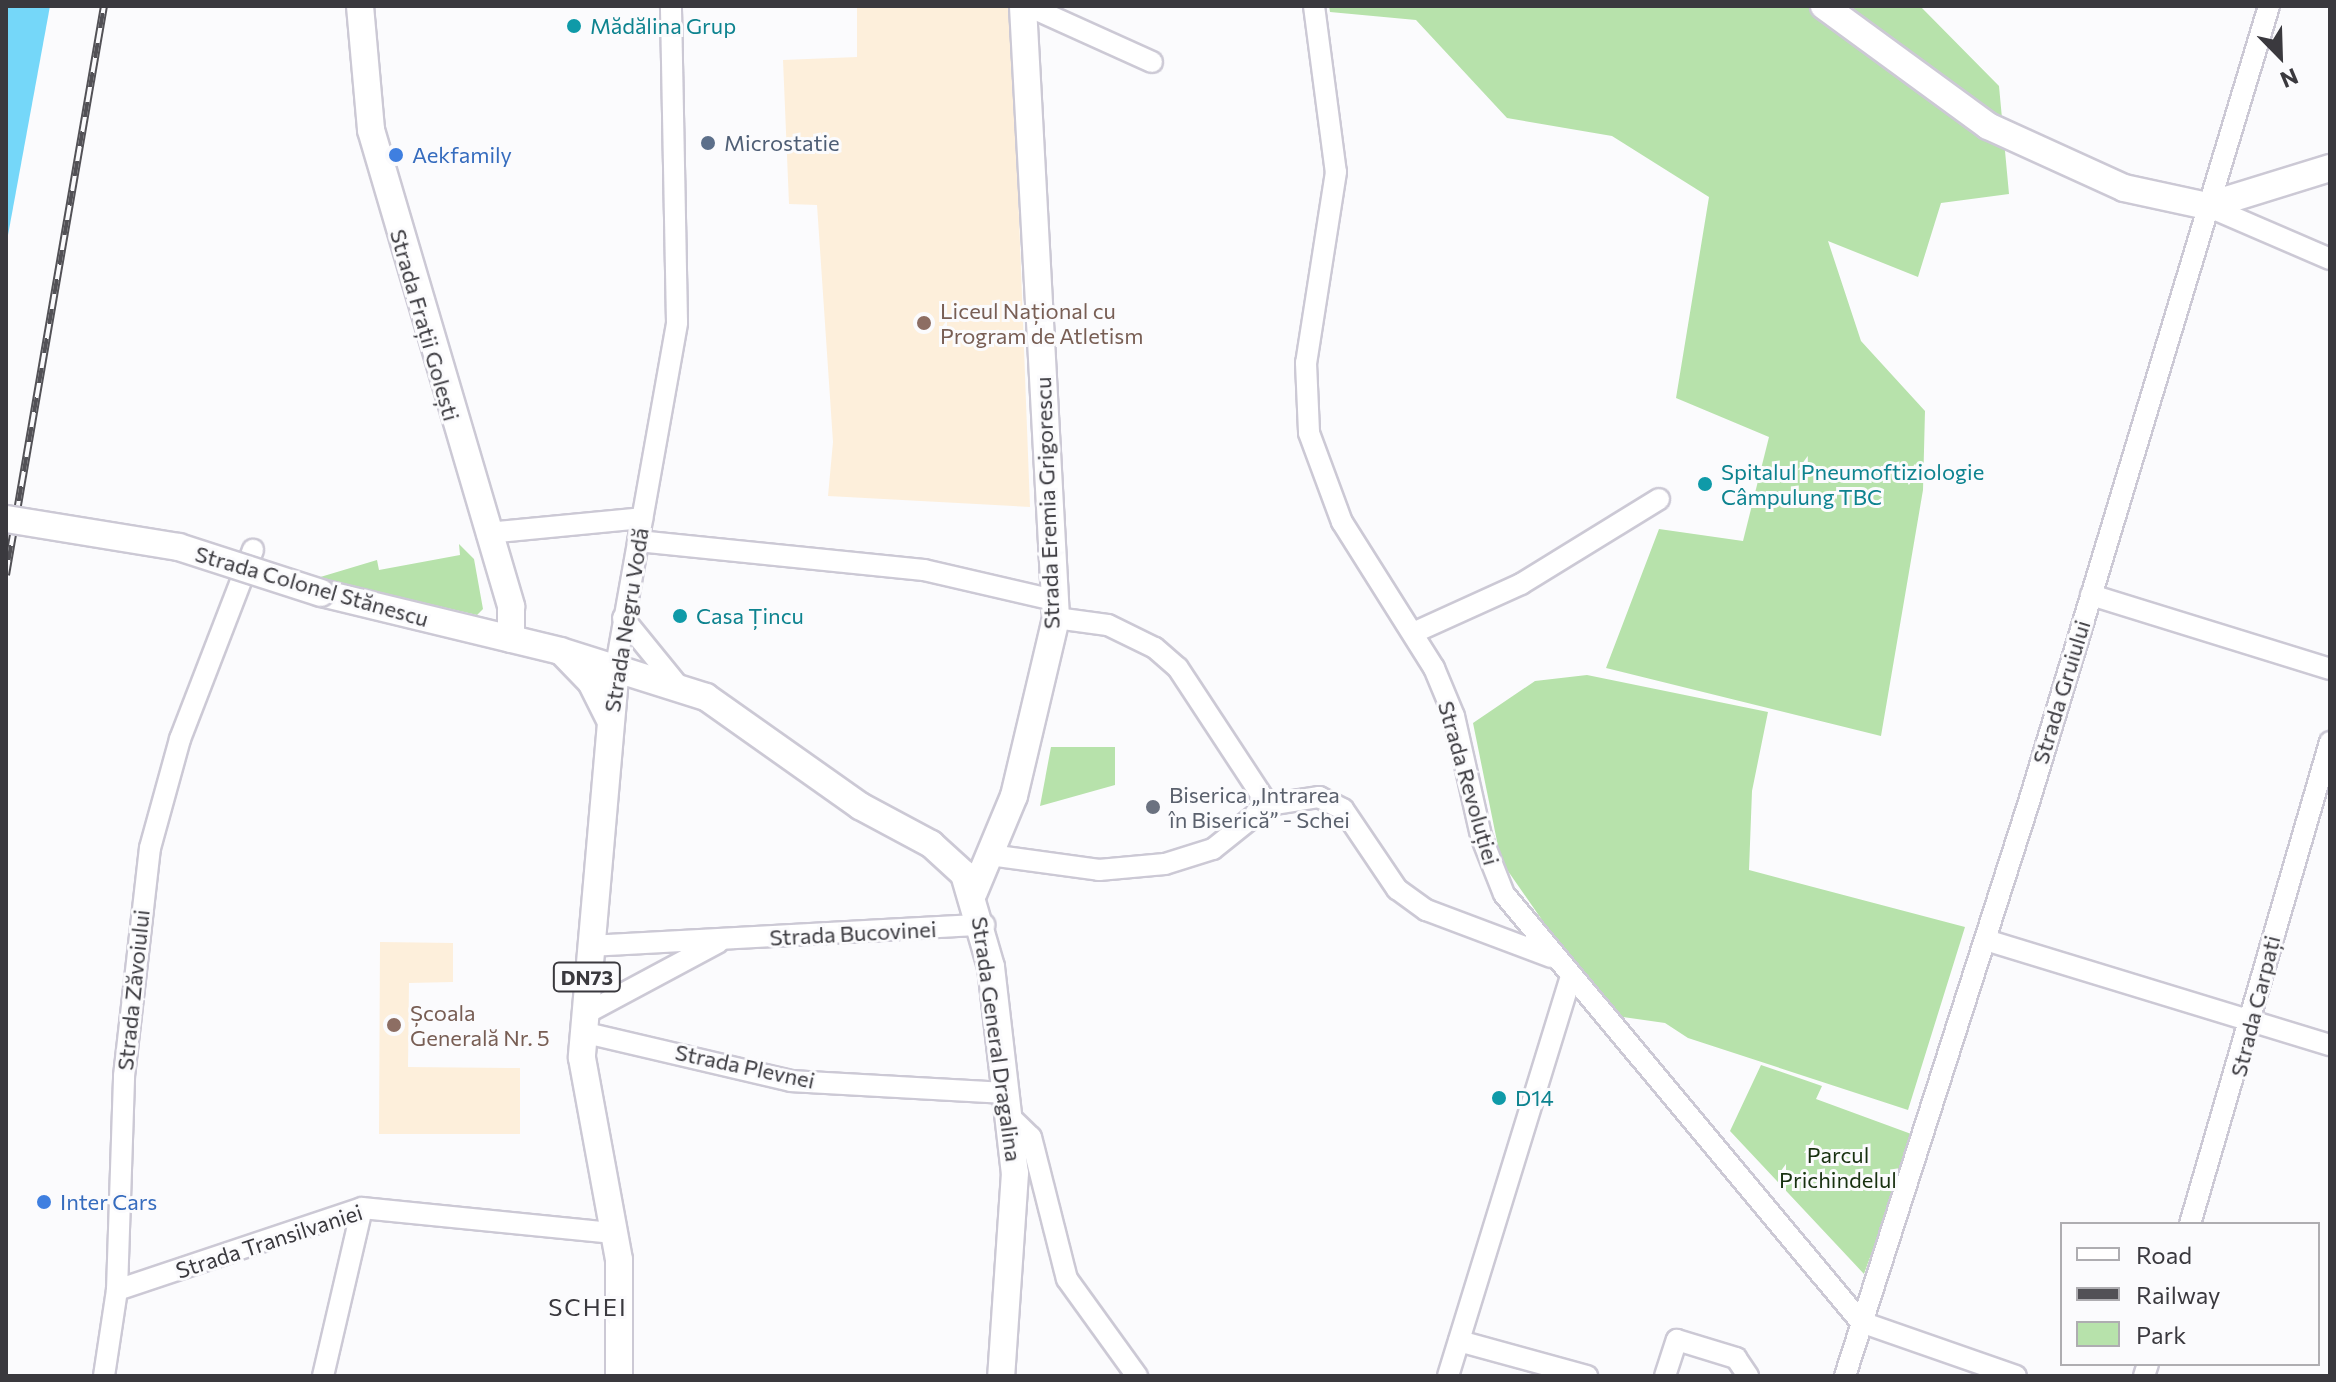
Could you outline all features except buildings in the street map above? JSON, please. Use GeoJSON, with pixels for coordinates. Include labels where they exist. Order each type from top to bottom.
{"type":"FeatureCollection","features":[{"type":"Feature","properties":{"kind":"main road","name":"Strada Frații Golești"},"geometry":{"type":"LineString","coordinates":[[360,6],[371,130],[511,607],[511,639]]}},
{"type":"Feature","properties":{"kind":"main road","name":"Strada Eremia Grigorescu"},"geometry":{"type":"LineString","coordinates":[[974,892],[1014,796],[1055,609],[1025,6]]}},
{"type":"Feature","properties":{"kind":"main road"},"geometry":{"type":"LineString","coordinates":[[1824,6],[1988,126],[2057,162],[2165,201],[2207,206],[2330,168]]}},
{"type":"Feature","properties":{"kind":"main road","name":"Strada Colonel Stănescu"},"geometry":{"type":"LineString","coordinates":[[6,519],[179,547],[321,593],[616,666]]}},
{"type":"Feature","properties":{"kind":"main road"},"geometry":{"type":"LineString","coordinates":[[560,651],[591,682],[610,712],[644,690],[679,687]]}},
{"type":"Feature","properties":{"kind":"main road","name":"Strada General Dragalina"},"geometry":{"type":"LineString","coordinates":[[616,666],[679,687],[733,712],[851,800],[931,844],[974,892],[984,925],[1007,1105],[1016,1213],[1001,1376]]}},
{"type":"Feature","properties":{"kind":"main road","name":"Strada Negru Vodă"},"geometry":{"type":"LineString","coordinates":[[614,1233],[587,1115],[583,1024],[616,666]]}},
{"type":"Feature","properties":{"kind":"main road","name":"DN73"},"geometry":{"type":"LineString","coordinates":[[614,1233],[623,1310],[619,1376]]}},
{"type":"Feature","properties":{"kind":"street","name":"Strada Negru Vodă"},"geometry":{"type":"LineString","coordinates":[[616,666],[680,286],[671,6]]}},
{"type":"Feature","properties":{"kind":"street"},"geometry":{"type":"LineString","coordinates":[[1025,6],[1152,62]]}},
{"type":"Feature","properties":{"kind":"street","name":"Strada Revoluției"},"geometry":{"type":"LineString","coordinates":[[1314,6],[1336,172],[1306,363],[1309,433],[1342,522],[1413,633],[1454,716],[1493,869],[1551,957],[1861,1322]]}},
{"type":"Feature","properties":{"kind":"street","name":"Strada Gruiului"},"geometry":{"type":"LineString","coordinates":[[1845,1376],[1986,940],[2269,6]]}},
{"type":"Feature","properties":{"kind":"street"},"geometry":{"type":"LineString","coordinates":[[2207,206],[2330,259]]}},
{"type":"Feature","properties":{"kind":"street"},"geometry":{"type":"LineString","coordinates":[[1413,633],[1521,584],[1659,499]]}},
{"type":"Feature","properties":{"kind":"street"},"geometry":{"type":"LineString","coordinates":[[487,533],[642,518]]}},
{"type":"Feature","properties":{"kind":"street"},"geometry":{"type":"LineString","coordinates":[[638,541],[924,570],[1108,625],[1155,648],[1178,668],[1268,805]]}},
{"type":"Feature","properties":{"kind":"street","name":"Strada Zăvoiului"},"geometry":{"type":"LineString","coordinates":[[104,1376],[117,1290],[124,1076],[140,915],[176,753],[224,614],[253,550]]}},
{"type":"Feature","properties":{"kind":"street"},"geometry":{"type":"LineString","coordinates":[[2091,595],[2330,669]]}},
{"type":"Feature","properties":{"kind":"street"},"geometry":{"type":"LineString","coordinates":[[623,618],[679,687]]}},
{"type":"Feature","properties":{"kind":"street","name":"Strada Carpați"},"geometry":{"type":"LineString","coordinates":[[2191,1222],[2247,1048],[2247,1020],[2330,742]]}},
{"type":"Feature","properties":{"kind":"street"},"geometry":{"type":"LineString","coordinates":[[990,855],[1099,870],[1165,864],[1213,849],[1268,805],[1319,797],[1343,809],[1397,889],[1426,910],[1551,957]]}},
{"type":"Feature","properties":{"kind":"street","name":"Strada Bucovinei"},"geometry":{"type":"LineString","coordinates":[[590,946],[984,925]]}},
{"type":"Feature","properties":{"kind":"street","name":"Strada Bucovinei"},"geometry":{"type":"LineString","coordinates":[[583,1024],[722,940]]}},
{"type":"Feature","properties":{"kind":"street"},"geometry":{"type":"LineString","coordinates":[[1986,940],[2330,1045]]}},
{"type":"Feature","properties":{"kind":"street"},"geometry":{"type":"LineString","coordinates":[[1448,1376],[1570,979]]}},
{"type":"Feature","properties":{"kind":"street","name":"Strada Plevnei"},"geometry":{"type":"LineString","coordinates":[[583,1024],[791,1081],[1007,1105]]}},
{"type":"Feature","properties":{"kind":"street"},"geometry":{"type":"LineString","coordinates":[[1007,1105],[1031,1137],[1067,1279],[1137,1376]]}},
{"type":"Feature","properties":{"kind":"street"},"geometry":{"type":"LineString","coordinates":[[323,1376],[362,1208]]}},
{"type":"Feature","properties":{"kind":"street","name":"Strada Transilvaniei"},"geometry":{"type":"LineString","coordinates":[[117,1290],[362,1208],[614,1233]]}},
{"type":"Feature","properties":{"kind":"street"},"geometry":{"type":"LineString","coordinates":[[1861,1322],[2016,1376]]}},
{"type":"Feature","properties":{"kind":"street"},"geometry":{"type":"LineString","coordinates":[[1665,1376],[1677,1340],[1736,1358],[1748,1376]]}},
{"type":"Feature","properties":{"kind":"street"},"geometry":{"type":"LineString","coordinates":[[1459,1341],[1587,1376]]}},
{"type":"Feature","properties":{"kind":"shaded area","name":"Liceul Național cu Program de Atletism"},"geometry":{"type":"Polygon","coordinates":[[[857,6],[1011,6],[1030,507],[828,496],[833,442],[817,205],[789,204],[783,60],[857,57],[857,6]]]}},
{"type":"Feature","properties":{"kind":"shaded area","name":"Școala Generală Nr. 5"},"geometry":{"type":"Polygon","coordinates":[[[380,942],[453,943],[453,982],[409,983],[408,1067],[520,1068],[520,1134],[379,1134],[380,942]]]}},
{"type":"Feature","properties":{"kind":"green space"},"geometry":{"type":"Polygon","coordinates":[[[1329,6],[1920,6],[1999,86],[2009,194],[1941,203],[1918,277],[1828,241],[1861,341],[1925,411],[1923,490],[1881,736],[1606,668],[1659,529],[1743,541],[1769,437],[1676,398],[1709,197],[1612,136],[1507,118],[1416,20],[1330,12],[1329,6]]]}},
{"type":"Feature","properties":{"kind":"green space"},"geometry":{"type":"Polygon","coordinates":[[[459,544],[474,559],[483,609],[477,615],[317,578],[377,560],[379,570],[460,555],[459,544]]]}},
{"type":"Feature","properties":{"kind":"green space"},"geometry":{"type":"Polygon","coordinates":[[[1587,675],[1768,712],[1752,791],[1749,870],[1965,927],[1908,1110],[1688,1038],[1665,1023],[1623,1017],[1558,943],[1501,861],[1473,723],[1535,681],[1587,675]]]}},
{"type":"Feature","properties":{"kind":"green space"},"geometry":{"type":"Polygon","coordinates":[[[1051,747],[1115,747],[1115,785],[1040,806],[1051,747]]]}},
{"type":"Feature","properties":{"kind":"green space","name":"Parcul Prichindelul"},"geometry":{"type":"Polygon","coordinates":[[[1761,1065],[1822,1086],[1816,1099],[1914,1135],[1864,1274],[1730,1131],[1761,1065]]]}},
{"type":"Feature","properties":{"kind":"water"},"geometry":{"type":"Polygon","coordinates":[[[6,6],[50,6],[6,246],[6,6]]]}},
{"type":"Feature","properties":{"kind":"railway"},"geometry":{"type":"LineString","coordinates":[[6,575],[104,6]]}},
{"type":"Feature","properties":{"kind":"place","name":"Mădălina Grup"},"geometry":{"type":"Point","coordinates":[574,26]}},
{"type":"Feature","properties":{"kind":"place","name":"Microstatie"},"geometry":{"type":"Point","coordinates":[708,143]}},
{"type":"Feature","properties":{"kind":"place","name":"Aekfamily"},"geometry":{"type":"Point","coordinates":[396,155]}},
{"type":"Feature","properties":{"kind":"place","name":"Liceul Național cu Program de Atletism"},"geometry":{"type":"Point","coordinates":[924,323]}},
{"type":"Feature","properties":{"kind":"place","name":"Spitalul Pneumoftiziologie Câmpulung TBC"},"geometry":{"type":"Point","coordinates":[1705,484]}},
{"type":"Feature","properties":{"kind":"place","name":"Casa Țincu"},"geometry":{"type":"Point","coordinates":[680,616]}},
{"type":"Feature","properties":{"kind":"place","name":"Biserica „Intrarea în Biserică” - Schei"},"geometry":{"type":"Point","coordinates":[1153,807]}},
{"type":"Feature","properties":{"kind":"place","name":"Școala Generală Nr. 5"},"geometry":{"type":"Point","coordinates":[394,1025]}},
{"type":"Feature","properties":{"kind":"place","name":"D14"},"geometry":{"type":"Point","coordinates":[1499,1098]}},
{"type":"Feature","properties":{"kind":"place","name":"Inter Cars"},"geometry":{"type":"Point","coordinates":[44,1202]}},
{"type":"Feature","properties":{"kind":"district","name":"SCHEI"},"geometry":{"type":"Point","coordinates":[588,1307]}}]}
